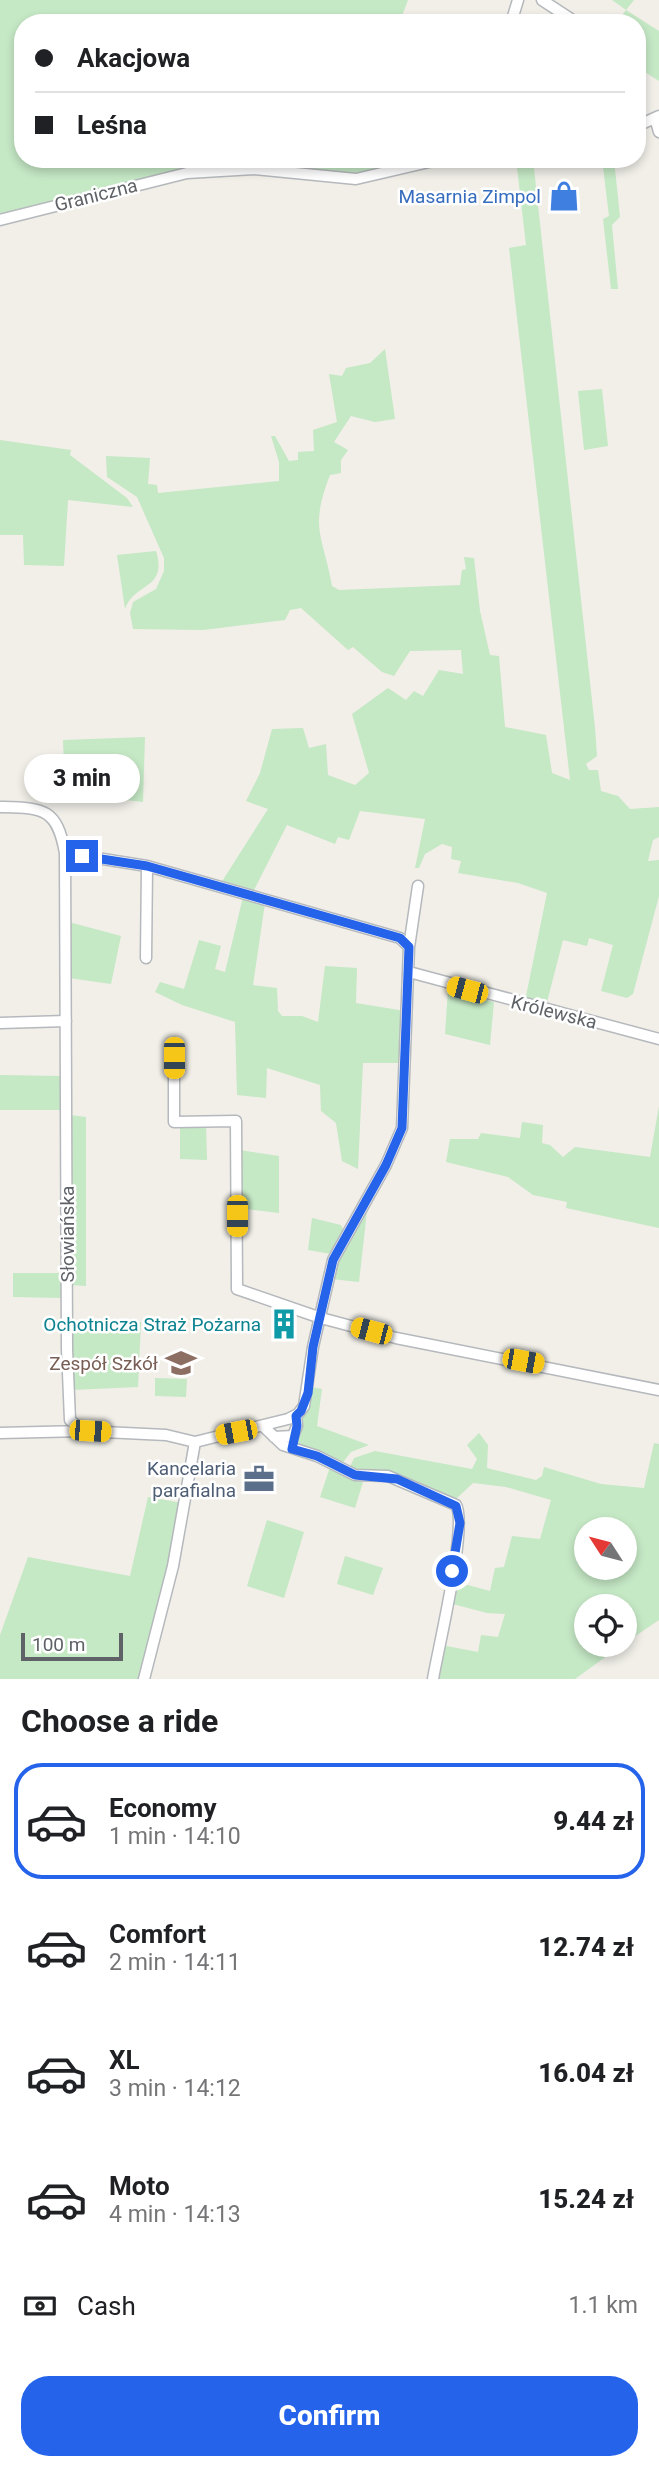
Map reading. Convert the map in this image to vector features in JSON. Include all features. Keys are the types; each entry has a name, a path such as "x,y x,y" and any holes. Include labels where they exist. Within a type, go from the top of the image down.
{"street":[{"path":"542,0 563,14"},
{"path":"657,117 659,132"},
{"name":"Graniczna","path":"0,220 205,170 254,169 356,179 403,168"},
{"name":"Słowiańska","path":"0,807 30,808 48,813 61,832 65,853 67,1349 70,1420 83,1431"},
{"path":"65,853 147,866 400,938 409,947"},
{"path":"146,958 147,866"},
{"path":"0,1433 83,1431 166,1435 195,1442 263,1426 296,1416 301,1411 308,1393 313,1347 333,1260 386,1165 402,1128 409,947 418,886"},
{"name":"Królewska","path":"409,972 659,1039"},
{"path":"0,1023 66,1021"},
{"path":"174,1058 174,1122 236,1121 237,1289 321,1318 396,1338 659,1390"},
{"path":"292,1449 296,1416"},
{"path":"263,1426 292,1449 317,1456 355,1475 397,1479 458,1509 456,1552 433,1679"},
{"path":"274,1437 291,1437 296,1432"},
{"path":"144,1679 175,1556 195,1442"}],"green space":[{"path":"0,0 408,0 403,14 14,14 14,168 181,168 177,172 0,216"},
{"path":"612,0 634,0 626,10"},
{"path":"646,23 659,31 659,81 646,73"},
{"path":"284,168 388,168 348,175"},
{"path":"517,168 534,168 595,728 597,756 586,764 589,770 598,770 601,791 618,796 630,809 659,807 659,837 653,840 648,861 659,860 659,896 633,994 627,998 601,991 613,945 589,938 587,946 563,940 546,1006 525,1001 547,893 518,883 458,873 461,861 451,859 452,847 442,844 425,854 419,868 415,868 425,819 360,811 349,840 338,837 335,844 287,825 253,892 221,883 268,809 246,801 260,773 272,729 303,728 309,748 326,744 328,775 355,785 369,773 352,714 388,688 406,700 414,691 423,696 439,670 463,674 461,650 410,651 394,676 382,672 353,647 348,650 301,608 290,610 285,620 203,630 133,629 130,613 133,602 156,589 164,571 164,558 137,497 107,477 106,456 150,458 148,484 157,485 158,493 279,481 279,462 271,436 275,436 289,461 298,460 298,452 314,451 313,430 337,422 329,374 342,376 346,368 370,363 385,349 395,419 375,422 351,416 334,442 348,450 341,460 341,473 330,475 320,508 320,532 332,586 339,590 460,585 462,570 466,569 464,557 474,558 480,611 490,655 499,656 505,727 546,735 552,773 570,780 509,248 526,245"},
{"path":"603,168 615,168 620,217 612,225 618,289 611,289 603,219 609,216"},
{"path":"602,389 608,446 584,450 578,391"},
{"path":"0,440 71,450 70,455 127,498 133,507 68,500 64,566 24,565 23,535 0,535"},
{"path":"156,551 158,564 154,579 129,600 125,609 117,555"},
{"path":"145,737 143,802 65,793 63,740"},
{"path":"243,897 265,903 253,985 277,988 278,1011 282,1016 302,1016 318,1022 325,966 357,968 356,1003 405,1011 402,1063 363,1063 358,1169 342,1161 336,1123 321,1111 320,1085 267,1068 266,1098 237,1095 235,1022 182,1005 155,992 160,982 184,989 199,940 221,946 215,969 225,972"},
{"path":"69,922 121,936 111,984 69,978"},
{"path":"448,990 494,1002 490,1045 445,1034"},
{"path":"0,1075 60,1076 61,1110 0,1110"},
{"path":"659,1106 659,1228 566,1208 567,1202 533,1195 508,1177 446,1162 450,1139 478,1139 481,1133 520,1138 522,1122 543,1125 542,1143 550,1145 563,1157 575,1147 650,1157"},
{"path":"70,1115 86,1117 86,1286 71,1285"},
{"path":"206,1124 207,1160 180,1159 180,1125"},
{"path":"239,1150 279,1156 279,1213 239,1208"},
{"path":"363,1210 367,1211 359,1282 331,1279 337,1261"},
{"path":"312,1218 341,1225 344,1231 331,1254 308,1250"},
{"path":"13,1273 62,1273 62,1298 13,1297"},
{"path":"71,1322 141,1322 138,1387 72,1390"},
{"path":"155,1378 187,1379 186,1397 155,1396"},
{"path":"311,1387 322,1389 317,1426 369,1445 351,1452 340,1466 296,1446"},
{"path":"479,1433 488,1445 487,1468 536,1480 542,1476 544,1467 601,1484 644,1488 654,1443 659,1444 659,1620 637,1635 637,1594 574,1594 574,1657 605,1657 575,1679 436,1679 441,1645 478,1652 481,1635 498,1637 505,1614 487,1613 449,1603 453,1581 490,1591 495,1568 504,1567 512,1536 540,1539 551,1500 506,1487 473,1483 456,1499 400,1475 349,1469 354,1458 375,1451 472,1469 477,1459 467,1445"},
{"path":"330,1467 363,1482 355,1508 320,1497"},
{"path":"148,1497 182,1503 154,1631 139,1679 0,1679 0,1635 28,1557 130,1576"},
{"path":"267,1520 304,1532 284,1598 247,1586"},
{"path":"345,1556 383,1568 373,1595 337,1584"}],"place":[{"name":"Masarnia Zimpol","path":"564,196"},
{"name":"Ochotnicza Straż Pożarna","path":"284,1324"},
{"name":"Zespół Szkół","path":"181,1363"},
{"name":"Kancelaria parafialna","path":"259,1479"}],"route":[{"path":"82,856 147,866 245,893 400,938 409,947 402,1128 386,1165 333,1260 313,1347 308,1393 304,1406 296,1416 297,1426 292,1449 317,1456 355,1475 382,1475 412,1484 456,1506 460,1513 460,1523 452,1571"}]}
